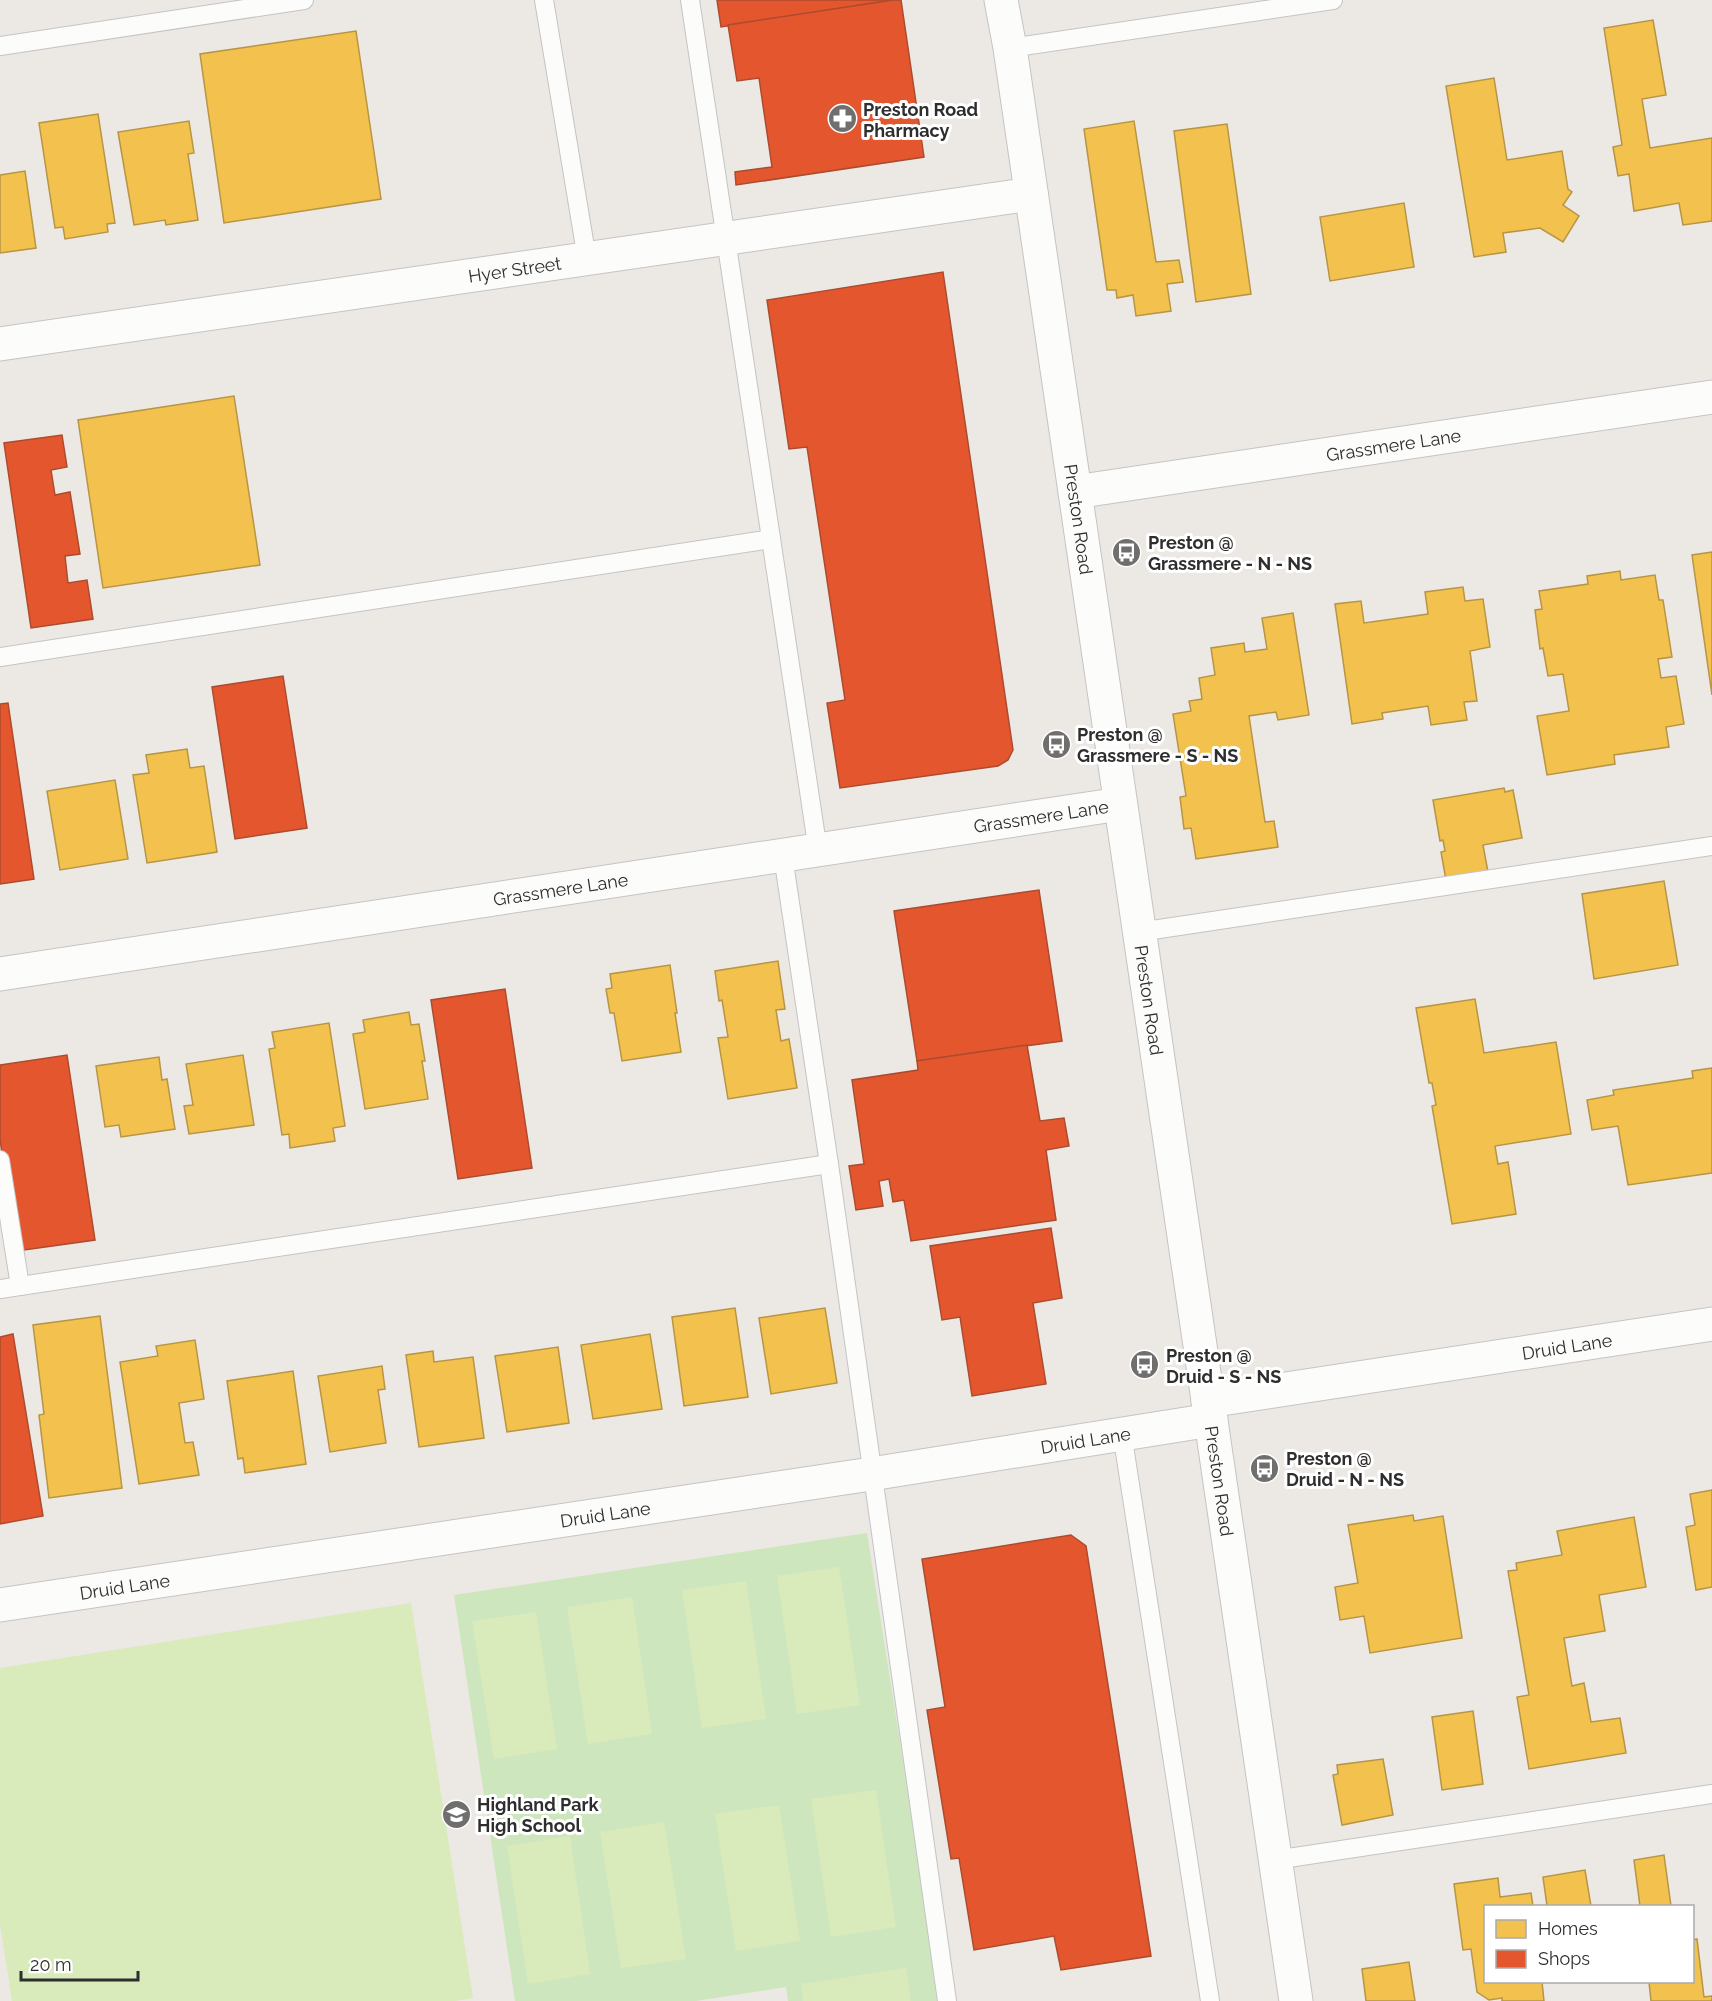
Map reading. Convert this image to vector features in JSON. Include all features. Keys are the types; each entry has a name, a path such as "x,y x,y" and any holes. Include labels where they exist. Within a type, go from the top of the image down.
{"street":[{"name":"Preston Road","path":"1001,0 1010,48 1296,2001"},
{"name":"Hyer Street","path":"0,344 1031,194"},
{"name":"Grassmere Lane","path":"1075,492 1712,397"},
{"name":"Grassmere Lane","path":"0,974 1120,804"},
{"name":"Druid Lane","path":"0,1605 872,1474 1122,1433 1209,1411 1712,1324"}],"lane":[{"path":"0,46 304,0"},
{"path":"544,0 587,259"},
{"path":"690,0 818,851"},
{"path":"1010,48 1333,0"},
{"path":"0,657 771,539"},
{"path":"1139,932 1712,846"},
{"path":"783,856 829,1164 947,2001"},
{"path":"0,1160 20,1286"},
{"path":"0,1289 829,1164"},
{"path":"1122,1433 1210,2001"},
{"path":"1275,1860 1712,1794"}],"green space":[{"path":"867,1533 942,2001 788,2001 786,1987 696,2001 515,2001 454,1595"},
{"path":"839,1567 860,1705 797,1714 777,1576"},
{"path":"746,1581 766,1719 702,1728 682,1590"},
{"path":"632,1597 652,1734 588,1744 567,1607"},
{"path":"411,1603 473,1998 455,2001 12,2001 0,1924 0,1668"},
{"path":"536,1612 557,1749 494,1759 472,1621"},
{"path":"876,1790 896,1927 831,1937 811,1799"},
{"path":"779,1805 800,1941 736,1951 715,1814"},
{"path":"664,1822 686,1959 621,1968 600,1832"},
{"path":"570,1836 590,1974 528,1984 507,1846"},
{"path":"906,1968 911,2001 803,2001 801,1984"}],"building: Homes":[{"path":"1653,20 1666,95 1642,99 1650,148 1712,138 1712,221 1683,225 1679,203 1634,211 1629,174 1618,176 1613,147 1622,145 1604,28"},
{"path":"356,31 381,199 224,223 200,54"},
{"path":"1494,78 1507,160 1562,151 1568,189 1572,192 1563,205 1579,216 1563,242 1540,228 1503,233 1506,252 1474,257 1446,86"},
{"path":"98,114 115,223 107,224 108,232 65,239 63,227 55,228 39,123"},
{"path":"189,121 194,153 188,154 198,220 166,225 165,220 134,225 118,132"},
{"path":"1134,121 1156,262 1179,260 1183,282 1167,284 1171,311 1136,316 1133,295 1117,298 1116,290 1107,290 1084,129"},
{"path":"1227,124 1251,294 1196,302 1174,131"},
{"path":"25,171 36,248 0,253 0,175"},
{"path":"1404,203 1414,267 1330,281 1320,217"},
{"path":"234,396 260,565 103,588 78,420"},
{"path":"1712,552 1712,695 1692,555"},
{"path":"1620,571 1621,580 1655,575 1659,600 1663,600 1672,657 1658,659 1661,678 1676,676 1684,724 1666,727 1669,747 1614,755 1615,764 1547,775 1537,716 1569,711 1563,674 1548,676 1543,648 1540,649 1535,610 1542,609 1539,591 1588,584 1587,576"},
{"path":"1463,587 1465,601 1483,599 1490,647 1470,651 1477,701 1464,702 1467,720 1431,725 1428,706 1382,713 1383,719 1352,724 1335,604 1361,601 1364,623 1428,614 1425,592"},
{"path":"1293,613 1309,715 1278,720 1276,712 1249,716 1265,822 1274,821 1278,847 1196,859 1191,828 1184,829 1180,797 1186,796 1173,714 1191,711 1189,701 1202,699 1199,678 1215,675 1211,648 1244,643 1245,652 1267,649 1262,618"},
{"path":"187,749 190,768 204,766 217,852 147,863 133,775 149,773 146,755"},
{"path":"115,780 128,859 60,870 47,791"},
{"path":"1504,788 1505,792 1513,790 1522,838 1483,845 1488,872 1446,880 1441,852 1445,851 1443,840 1440,841 1433,800"},
{"path":"1664,881 1678,965 1594,979 1582,894"},
{"path":"778,961 785,1009 776,1010 781,1041 789,1039 797,1088 728,1099 718,1038 728,1037 722,1000 719,1001 715,971"},
{"path":"670,965 681,1052 622,1061 614,1013 610,1013 606,989 612,988 610,974"},
{"path":"1475,999 1484,1053 1556,1042 1571,1134 1495,1146 1498,1164 1508,1162 1516,1214 1452,1224 1432,1106 1436,1105 1432,1083 1429,1083 1416,1008"},
{"path":"409,1012 411,1025 419,1024 428,1099 365,1109 353,1034 365,1032 363,1020"},
{"path":"329,1023 345,1126 333,1128 335,1141 290,1148 289,1134 282,1135 269,1049 275,1048 272,1032"},
{"path":"243,1055 254,1125 189,1134 184,1106 193,1105 186,1064"},
{"path":"159,1057 162,1080 167,1079 175,1129 121,1137 119,1125 105,1127 96,1066"},
{"path":"1712,1068 1712,1173 1628,1185 1618,1126 1592,1130 1587,1100 1614,1095 1613,1090 1693,1078 1692,1071"},
{"path":"735,1308 748,1397 684,1406 672,1317"},
{"path":"825,1308 837,1383 771,1394 759,1318"},
{"path":"100,1316 122,1488 49,1498 39,1415 44,1414 33,1325"},
{"path":"650,1334 662,1409 593,1419 581,1345"},
{"path":"195,1340 204,1399 179,1403 185,1443 193,1442 199,1475 139,1484 120,1362 158,1356 156,1346"},
{"path":"558,1347 569,1423 507,1432 495,1356"},
{"path":"433,1351 434,1362 473,1357 484,1438 419,1447 406,1355"},
{"path":"382,1366 385,1389 378,1390 386,1443 330,1452 318,1376"},
{"path":"293,1371 306,1464 245,1473 243,1458 238,1459 227,1381"},
{"path":"1712,1490 1712,1587 1696,1590 1686,1527 1695,1525 1690,1494"},
{"path":"1413,1515 1414,1521 1443,1516 1462,1638 1370,1653 1364,1616 1340,1620 1335,1587 1358,1583 1348,1525"},
{"path":"1634,1517 1646,1587 1599,1595 1605,1631 1564,1638 1572,1686 1584,1683 1591,1722 1620,1718 1626,1753 1529,1769 1517,1697 1529,1695 1508,1571 1517,1570 1516,1563 1562,1555 1557,1531"},
{"path":"1473,1711 1483,1784 1442,1790 1432,1717"},
{"path":"1383,1759 1393,1815 1342,1825 1333,1775 1338,1774 1337,1765"},
{"path":"1664,1855 1671,1905 1640,1905 1634,1860"},
{"path":"1585,1870 1591,1905 1547,1905 1543,1877"},
{"path":"1498,1878 1500,1897 1531,1893 1533,1905 1484,1905 1484,1983 1542,1983 1544,2001 1502,2001 1502,1998 1489,2000 1477,1992 1471,1949 1463,1950 1454,1884"},
{"path":"1697,1939 1704,1997 1712,1996 1712,2001 1651,2001 1649,1983 1694,1983 1694,1940"},
{"path":"1409,1962 1415,2001 1366,2001 1362,1969"}],"building: Shops":[{"path":"717,0 893,0 721,27"},
{"name":"Preston Road Pharmacy","path":"901,0 924,157 736,185 735,172 772,167 759,78 737,81 728,25"},
{"path":"943,272 1013,750 1008,760 998,766 840,788 827,703 845,700 807,447 789,449 767,300"},
{"path":"62,435 67,467 51,470 55,495 70,492 80,554 65,556 68,583 87,580 93,619 31,628 4,443"},
{"path":"283,676 307,828 235,839 212,687"},
{"path":"8,703 34,879 0,884 0,704"},
{"path":"1039,890 1062,1041 917,1061 894,911"},
{"path":"505,989 532,1168 458,1179 431,1000"},
{"path":"1027,1045 1040,1121 1064,1118 1069,1146 1046,1150 1056,1220 911,1241 904,1200 893,1202 889,1179 879,1181 883,1206 856,1210 849,1166 864,1164 852,1080 918,1070 917,1061"},
{"path":"67,1055 95,1240 17,1251 0,1140 0,1065"},
{"path":"1051,1228 1062,1298 1033,1303 1046,1384 972,1396 960,1317 942,1320 930,1246"},
{"path":"13,1334 43,1516 0,1524 0,1337"},
{"path":"1071,1535 1086,1546 1151,1956 1061,1970 1054,1936 974,1950 959,1858 951,1859 927,1710 945,1707 922,1559"}],"place":[{"name":"Preston Road Pharmacy","path":"842,119"},
{"name":"Preston @ Grassmere - N - NS","path":"1127,552"},
{"name":"Preston @ Grassmere - S - NS","path":"1056,744"},
{"name":"Preston @ Druid - S - NS","path":"1145,1365"},
{"name":"Preston @ Druid - N - NS","path":"1265,1468"},
{"name":"Highland Park High School","path":"456,1814"}]}
